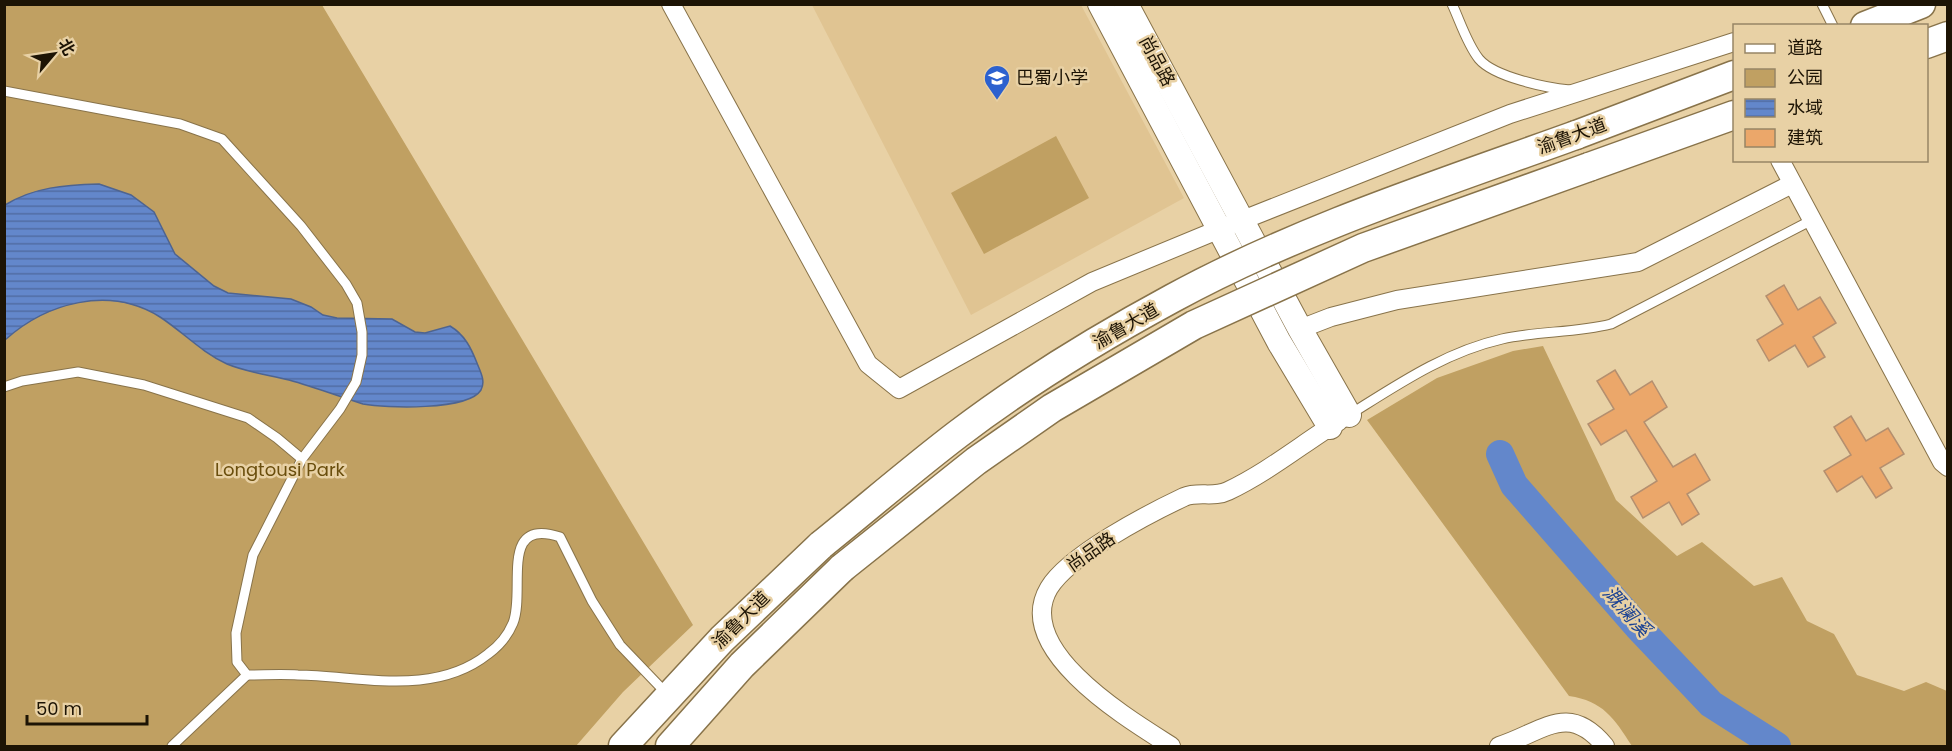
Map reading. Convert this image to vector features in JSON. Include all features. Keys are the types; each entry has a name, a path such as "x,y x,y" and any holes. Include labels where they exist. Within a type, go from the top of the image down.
{"highway":[{"path":"1870,24 1921,4"},
{"path":"1928,43 1947,36"},
{"name":"渝鲁大道","path":"622,747 722,639 821,545 959,433 1021,389 1174,298 1251,259 1351,216 1733,75"},
{"name":"渝鲁大道","path":"669,747 696,715 788,619 842,568 976,461 1042,415 1117,368 1194,325 1363,248 1733,115"}],"main road":[{"name":"尚品路","path":"1100,4 1231,224 1300,329 1339,421"},
{"name":"尚品路","path":"1126,4 1231,224 1279,342 1339,421"}],"street":[{"path":"671,4 868,364 899,389 1092,282 1231,224 1510,114 1733,42"},
{"path":"1781,162 1942,462 1947,467"},
{"path":"1300,329 1331,317 1397,300 1638,262 1792,184"},
{"name":"尚品路","path":"1163,744 1075,676 1055,652 1045,633 1043,611 1048,589 1063,571 1088,552 1152,513 1187,496 1224,493 1251,480 1339,421"},
{"path":"1499,747 1566,722 1580,723 1593,732 1605,747"}],"lane":[{"path":"1452,4 1479,59 1493,70 1552,88 1578,91"},
{"path":"1822,4 1832,24"},
{"path":"4,91 180,124 222,139 301,226 346,284 357,303 362,332 362,355 356,382 340,409 302,459 254,555 236,633 237,662 247,675"},
{"path":"1339,421 1425,368 1457,353 1501,339 1555,331 1581,332 1611,324 1812,220"},
{"path":"4,387 22,381 78,372 144,385 248,418 302,459"},
{"path":"172,747 247,675 299,675 404,682 452,674 472,666 502,641 514,622 518,603 517,556 523,542 533,533 544,531 560,537 573,566 620,645 668,695"},
{"path":"686,747 696,715"}],"shaded area":[{"name":"巴蜀小学","path":"812,5 1081,5 1184,198 971,315"}],"green space":[{"name":"Longtousi Park","path":"4,5 322,5 693,625 623,692 576,746 5,746"},
{"path":"1056,136 1089,198 984,254 951,193"},
{"path":"1543,346 1616,500 1677,556 1702,542 1754,586 1782,577 1807,621 1834,634 1857,675 1904,691 1926,682 1947,691 1947,746 1632,746 1606,712 1591,702 1569,696 1367,420 1437,378 1513,351"}],"water":[{"path":"99,184 131,195 154,212 175,254 214,286 228,293 291,299 323,315 337,318 392,319 415,332 425,333 450,326 464,338 472,352 482,376 481,390 473,397 444,405 407,407 363,404 289,380 227,364 209,354 160,317 140,307 120,302 99,300 59,308 39,316 5,340 5,205 39,191 62,186"}],"building":[{"path":"1784,285 1798,310 1820,297 1836,323 1813,337 1825,357 1808,367 1795,345 1769,361 1757,340 1783,324 1766,296"},
{"path":"1615,370 1630,395 1652,381 1667,407 1644,422 1673,467 1695,454 1710,480 1687,494 1699,514 1682,525 1669,502 1643,518 1631,497 1657,481 1626,430 1601,445 1588,424 1614,409 1597,381"},
{"path":"1851,416 1866,441 1888,428 1904,454 1880,468 1892,488 1876,498 1862,476 1837,492 1824,471 1851,455 1834,427"}],"waterway":[{"name":"溉澜溪","path":"1500,454 1514,485 1638,627 1711,704 1777,746"}],"place":[{"name":"巴蜀小学","path":"997,101"}]}
